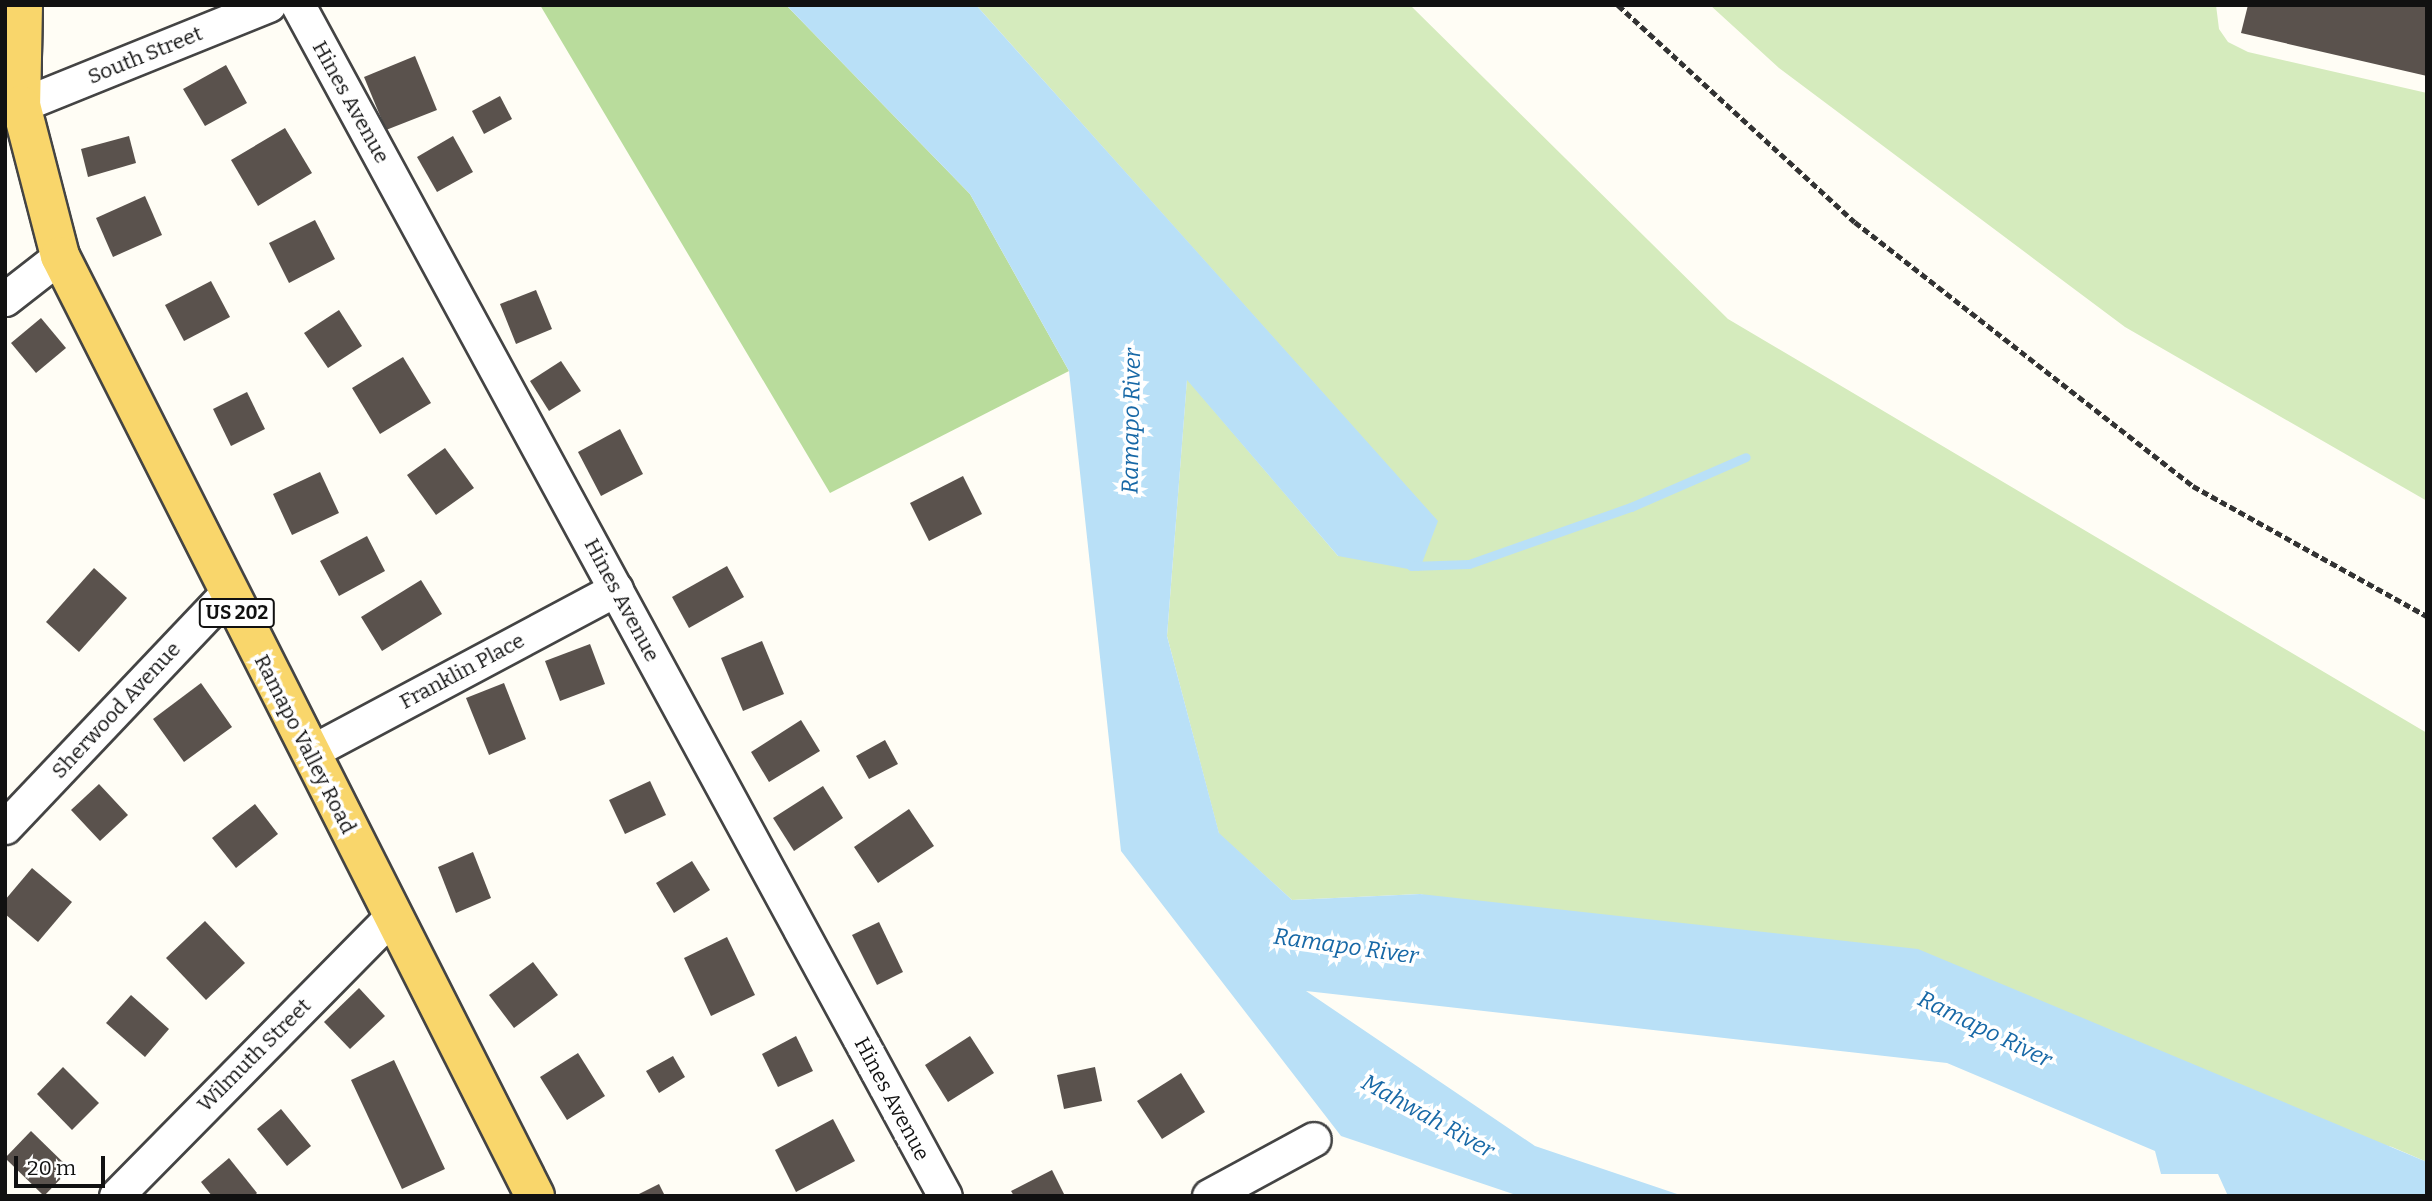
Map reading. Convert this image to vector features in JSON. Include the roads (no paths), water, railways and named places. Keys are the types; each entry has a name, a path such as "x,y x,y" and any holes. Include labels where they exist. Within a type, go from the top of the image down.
{"main road":[{"name":"Ramapo Valley Road","path":"23,5 21,105 60,256 227,593 535,1196"}],"street":[{"name":"South Street","path":"21,105 270,5"},
{"name":"Hines Avenue","path":"299,5 945,1196"},
{"path":"5,299 60,256"},
{"name":"Franklin Place","path":"309,753 615,589"},
{"name":"Sherwood Avenue","path":"5,827 227,593"},
{"name":"Wilmuth Street","path":"116,1196 393,915"},
{"path":"1209,1196 1314,1139"}],"water":[{"path":"786,5 976,5 1438,521 1419,571 1338,556 1187,380 1167,636 1219,833 1292,900 1420,894 1918,949 2427,1162 2427,1196 2228,1196 2218,1174 2161,1174 2155,1151 1947,1063 1306,991 1535,1146 1683,1196 1519,1196 1341,1136 1121,851 1069,371 970,194"}],"waterway":[{"path":"1411,566 1469,564 1631,507 1746,457"}],"water label":[{"name":"Ramapo River","path":"1131,421"},
{"name":"Ramapo River","path":"1346,946"},
{"name":"Ramapo River","path":"1985,1029"},
{"name":"Mahwah River","path":"1428,1116"}]}
